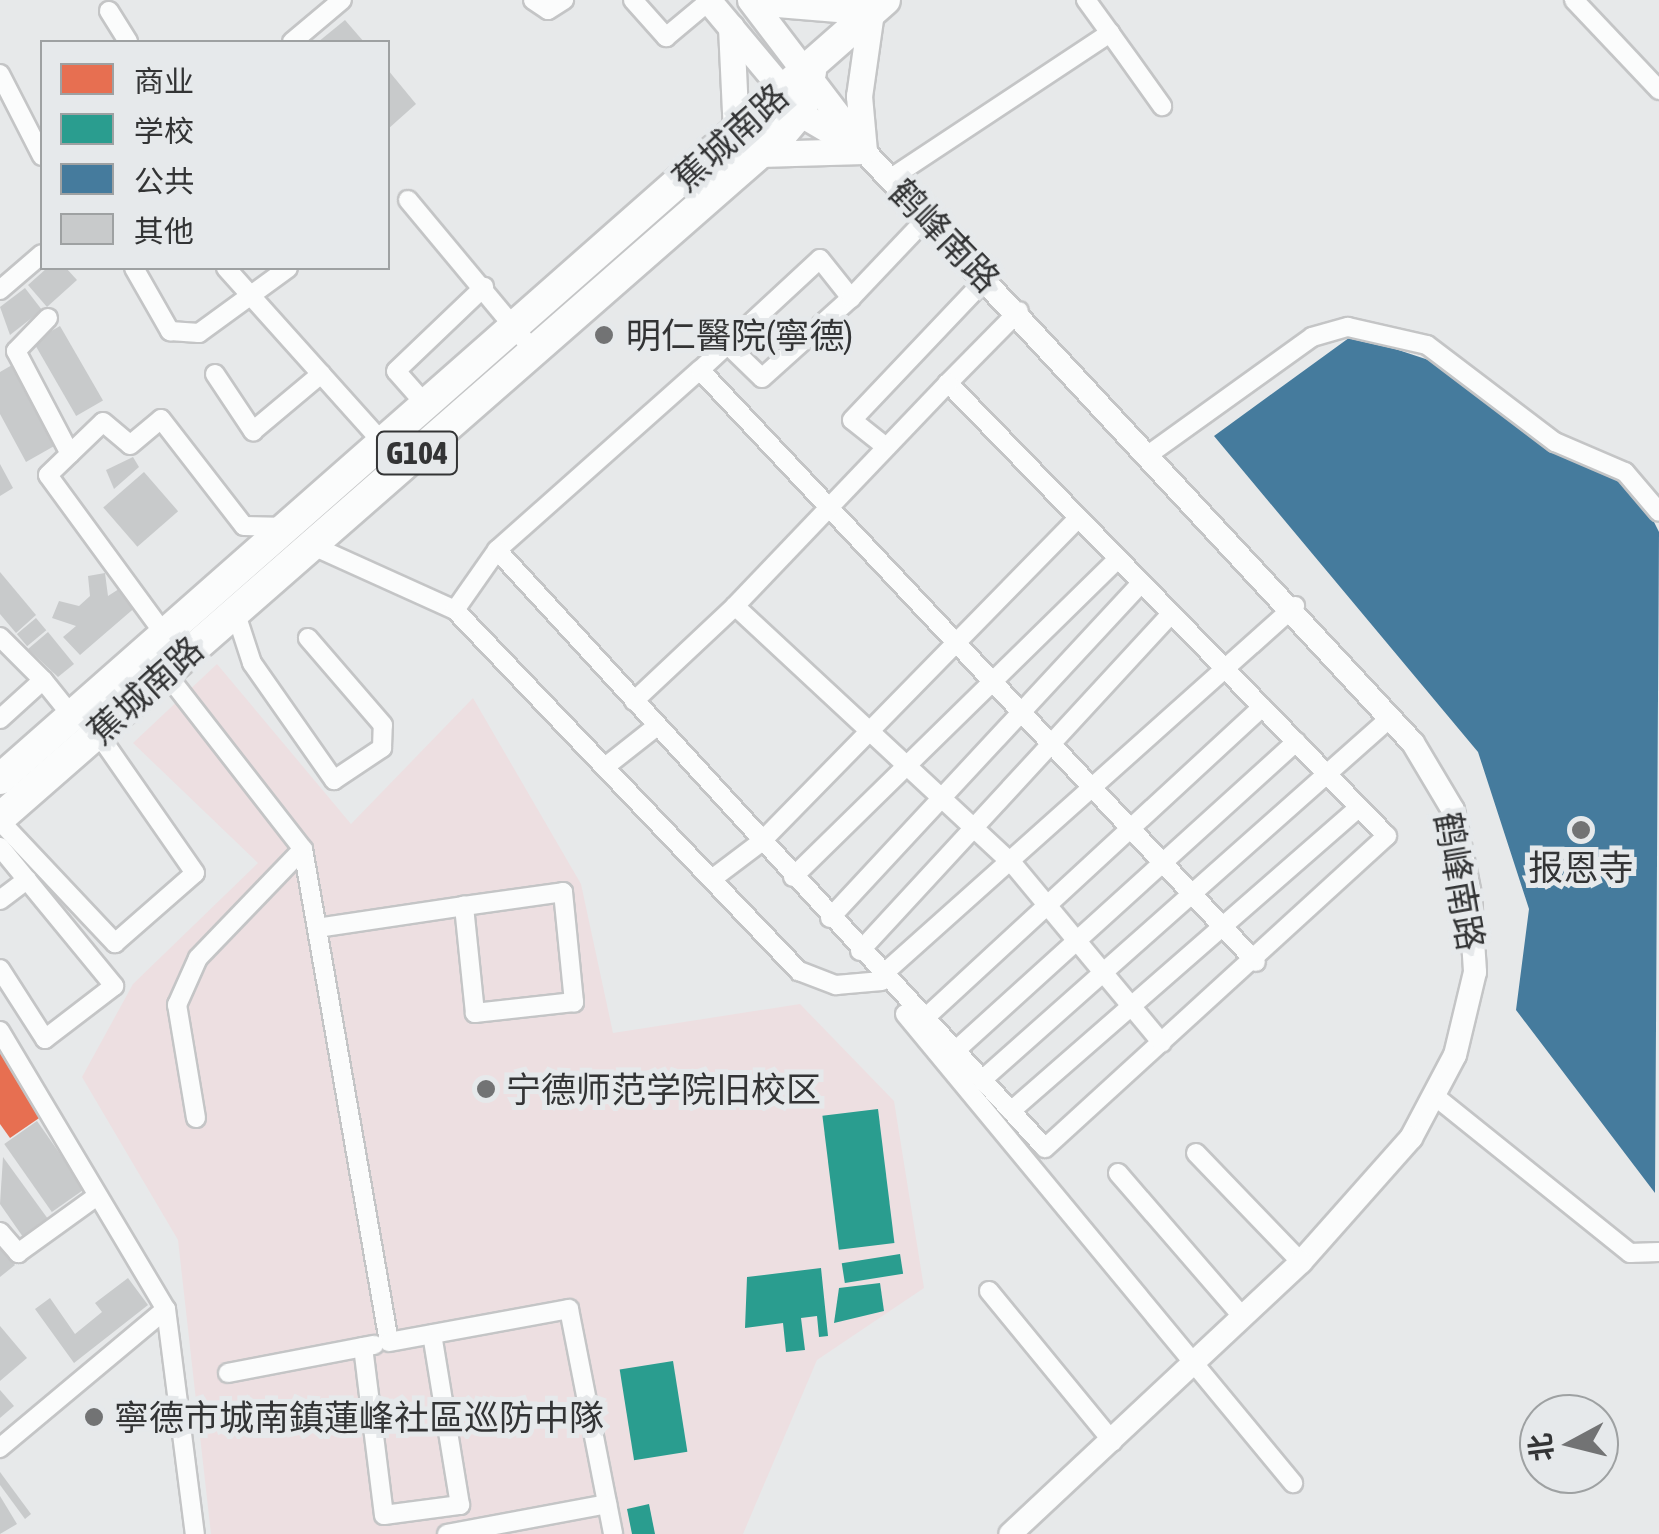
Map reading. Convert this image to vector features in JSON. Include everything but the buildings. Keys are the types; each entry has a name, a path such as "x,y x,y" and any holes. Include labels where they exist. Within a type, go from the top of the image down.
{"highway":[{"name":"G104","path":"811,72 878,6"},
{"name":"蕉城南路","path":"3,771 165,672 234,611 383,443 426,405 525,338 780,86 811,72"},
{"name":"蕉城南路","path":"0,819 165,634 299,536 525,338 759,154 802,111 811,72"}],"main road":[{"path":"708,0 802,111 864,151"},
{"path":"752,1 878,6 859,96 864,151"},
{"path":"752,1 811,72 864,151"},
{"path":"731,26 736,132"},
{"path":"759,154 864,151"}],"street":[{"path":"294,40 342,0"},
{"path":"532,0 548,10 564,0"},
{"path":"633,0 666,36 708,0"},
{"path":"1086,0 1162,106"},
{"path":"1574,0 1659,90"},
{"path":"108,11 127,40"},
{"path":"891,178 1110,33"},
{"path":"0,74 40,152"},
{"name":"鹤峰南路","path":"864,151 1295,606 1390,717 1453,810 1470,894 1476,972 1436,1097 1364,1199 1194,1365 1010,1534"},
{"path":"408,200 525,338"},
{"path":"728,344 762,378 851,298 926,219"},
{"path":"0,290 40,256"},
{"path":"455,610 497,550 820,260 851,298"},
{"path":"135,270 170,331 199,333 254,299 286,270"},
{"path":"228,270 383,443"},
{"path":"886,447 852,420 986,279"},
{"path":"426,405 396,371 484,287"},
{"path":"634,701 734,606 1019,311"},
{"path":"48,318 16,351 70,454"},
{"path":"1148,455 1312,337 1348,328 1427,345 1555,442 1625,472 1659,512"},
{"path":"700,370 1256,962"},
{"path":"216,374 253,431 321,374"},
{"path":"497,550 860,951 1045,1148 1256,962 1387,836 948,383"},
{"path":"165,634 48,475 103,422 130,446 160,419 244,526 299,536 455,610 799,970 836,985 882,975 1295,606"},
{"path":"712,880 762,842 1078,518"},
{"path":"793,877 1118,558"},
{"path":"830,918 946,800 1141,582"},
{"path":"734,606 1012,862 1162,1043"},
{"path":"234,611 252,663 334,780 382,748 383,725 308,638"},
{"path":"860,951 972,825 1054,746 1171,614"},
{"path":"0,637 85,724 195,873 115,943 0,819"},
{"path":"165,672 303,849 389,1342"},
{"path":"0,719 42,680"},
{"path":"924,1019 1051,910 1130,828 1262,707"},
{"path":"982,1080 1192,893 1322,770 1390,717"},
{"path":"605,767 657,726"},
{"path":"954,1052 1167,867 1296,742"},
{"path":"1011,1112 1359,807"},
{"path":"0,848 114,986 46,1040 0,969"},
{"path":"196,1118 178,1005 198,958 303,849"},
{"path":"0,900 27,880"},
{"path":"316,928 464,906 564,892 574,1002 475,1013 464,906"},
{"path":"882,975 882,988 1292,1482"},
{"path":"0,1031 166,1309 194,1534"},
{"path":"1436,1097 1630,1253 1659,1252"},
{"path":"1196,1152 1300,1262"},
{"path":"1118,1173 1242,1316"},
{"path":"0,1232 18,1253 97,1196"},
{"path":"989,1291 1112,1442"},
{"path":"0,1448 166,1309"},
{"path":"228,1373 569,1309 612,1534"},
{"path":"363,1348 384,1516 460,1505 432,1334"},
{"path":"447,1534 607,1504"}],"shaded area":[{"name":"宁德师范学院旧校区","path":"217,664 351,824 473,698 581,884 613,1033 800,1004 894,1101 924,1288 817,1360 743,1534 211,1534 178,1240 82,1077 133,984 258,863 133,743"}],"place":[{"name":"明仁醫院(寧德)","path":"604,335"},
{"name":"报恩寺","path":"1581,830"},
{"name":"宁德师范学院旧校区","path":"486,1089"},
{"name":"寧德市城南鎮蓮峰社區巡防中隊","path":"94,1417"}]}
